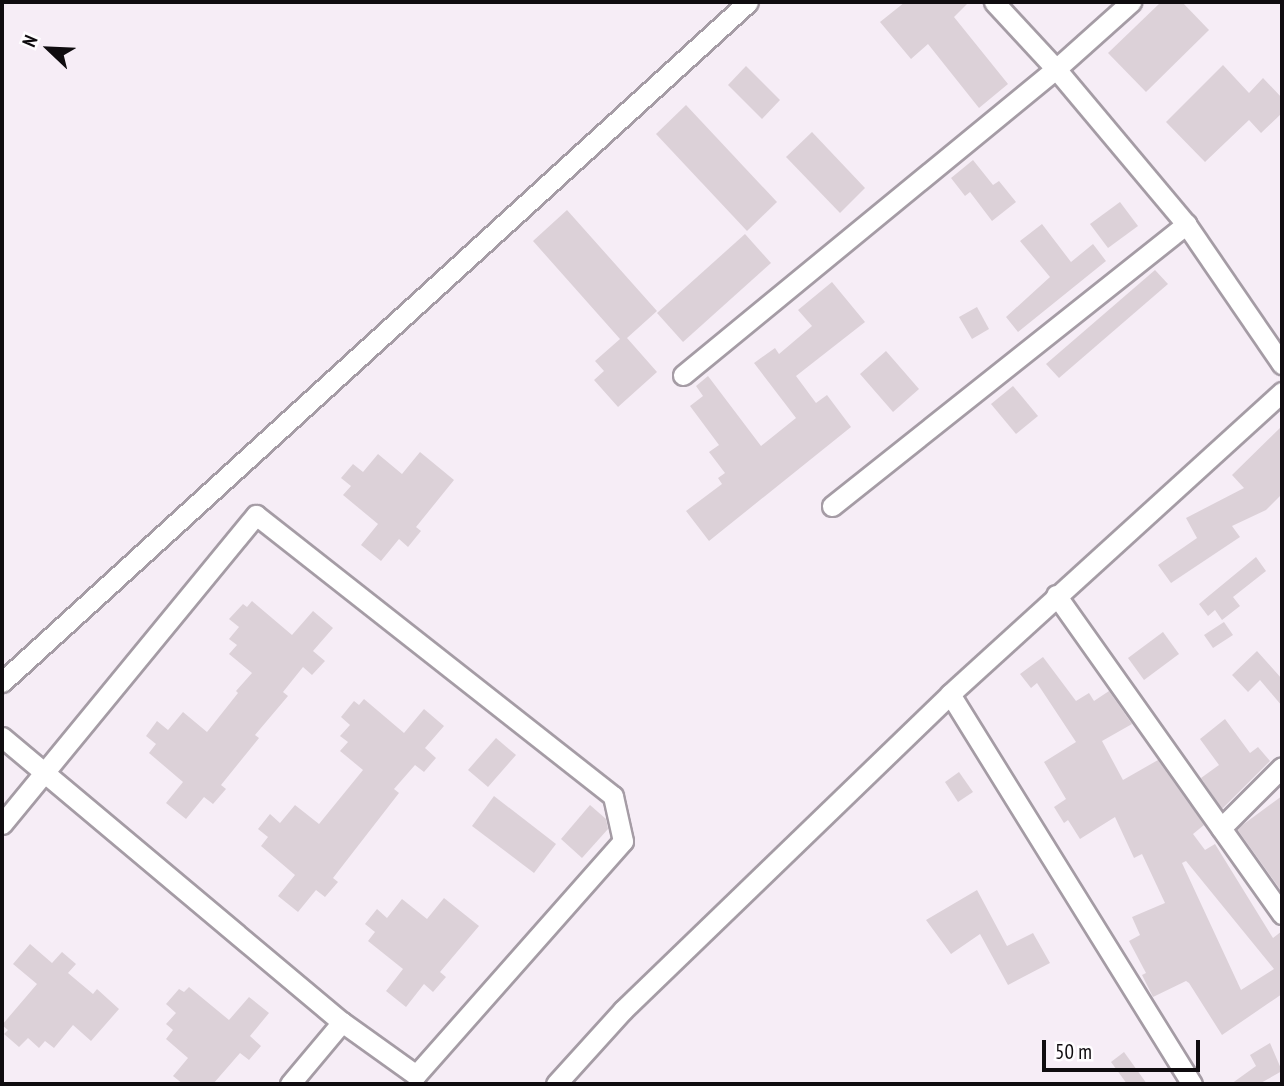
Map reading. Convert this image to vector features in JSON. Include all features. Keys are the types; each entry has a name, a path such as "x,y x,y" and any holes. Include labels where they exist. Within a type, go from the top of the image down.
{"street":[{"path":"2,682 748,2"},
{"path":"994,2 1056,69 1186,224 1282,364"},
{"path":"683,375 1056,69 1131,2"},
{"path":"832,506 1186,224"},
{"path":"556,1084 624,1010 950,694 1282,392"},
{"path":"2,737 44,773 342,1022 416,1075 623,841 613,796 256,515 44,773 2,824"},
{"path":"1056,595 1282,914"},
{"path":"950,694 1192,1084"},
{"path":"1221,828 1282,767"},
{"path":"290,1084 342,1022"}],"building":[{"path":"905,2 969,2 954,17 1008,84 979,108 928,44 911,59 880,22"},
{"path":"1161,2 1182,2 1209,30 1146,92 1108,53"},
{"path":"1223,65 1249,93 1263,78 1282,98 1282,113 1261,133 1249,120 1205,162 1166,122"},
{"path":"746,66 780,100 762,119 728,85"},
{"path":"686,105 777,202 747,231 656,134"},
{"path":"812,132 865,188 840,213 786,157"},
{"path":"973,160 993,185 999,181 1016,202 992,221 970,192 965,196 951,178"},
{"path":"1120,202 1138,226 1108,248 1090,224"},
{"path":"567,210 657,311 627,338 657,372 618,407 594,380 604,371 595,361 620,339 533,241"},
{"path":"1042,224 1071,262 1093,244 1106,261 1018,332 1006,317 1050,277 1020,241"},
{"path":"745,234 771,263 683,342 657,313"},
{"path":"1155,270 1168,284 1059,378 1046,364"},
{"path":"832,282 865,322 796,376 816,403 827,395 851,427 709,541 686,511 722,484 718,478 725,473 709,452 719,445 690,406 703,396 696,386 708,376 761,446 796,418 754,363 775,348 779,354 812,326 798,310"},
{"path":"977,307 989,329 972,339 959,317"},
{"path":"886,351 919,389 893,412 860,374"},
{"path":"1013,386 1038,416 1016,434 991,404"},
{"path":"1282,426 1282,494 1266,510 1232,526 1240,537 1171,583 1158,565 1197,538 1186,518 1244,488 1232,475"},
{"path":"420,452 454,480 416,527 421,531 408,547 399,539 381,561 361,545 378,524 343,495 351,486 341,478 353,464 363,472 378,454 402,474"},
{"path":"1256,557 1266,571 1233,597 1240,606 1222,620 1215,610 1208,616 1199,604"},
{"path":"252,601 292,635 313,611 333,628 313,651 325,661 312,675 303,667 283,692 288,696 255,735 259,738 221,785 226,789 213,804 204,797 186,819 166,803 183,782 149,753 156,744 146,736 157,721 168,730 183,712 207,732 238,693 236,691 252,673 229,654 237,645 229,639 239,627 229,619 243,604 247,607"},
{"path":"1224,622 1233,635 1213,648 1204,635"},
{"path":"1163,632 1179,654 1144,680 1128,658"},
{"path":"1257,651 1282,679 1282,706 1260,680 1248,692 1232,675"},
{"path":"1043,657 1076,701 1089,693 1094,701 1109,691 1132,724 1102,741 1123,780 1158,760 1204,825 1193,834 1205,850 1215,844 1273,938 1282,931 1282,994 1222,1035 1186,981 1153,997 1142,975 1146,973 1129,941 1140,935 1132,917 1165,903 1142,854 1134,858 1115,817 1080,839 1068,820 1064,823 1054,807 1066,799 1044,762 1076,742 1037,683 1031,688 1020,674","holes":["1186,861 1274,969 1241,990 1182,863"]},
{"path":"364,699 404,733 424,709 444,726 425,748 436,758 424,772 415,765 394,789 399,793 333,878 338,882 325,897 316,890 298,912 278,896 295,875 261,846 268,837 258,829 270,814 280,823 295,805 319,824 363,770 340,751 348,742 340,736 350,725 341,717 354,701 359,705"},
{"path":"1225,719 1250,753 1258,747 1270,761 1222,809 1201,778 1219,765 1200,739"},
{"path":"496,738 516,755 488,787 468,770"},
{"path":"959,772 973,792 958,802 945,782"},
{"path":"494,796 556,844 534,873 472,826"},
{"path":"1282,796 1282,892 1237,829"},
{"path":"590,805 606,819 608,829 582,858 561,839"},
{"path":"977,890 1007,946 1033,933 1050,963 1008,985 980,934 951,954 926,920"},
{"path":"444,898 479,926 440,972 446,977 433,992 424,984 406,1007 386,991 403,969 368,941 375,932 365,924 377,909 387,918 402,899 427,919"},
{"path":"30,944 52,963 62,952 76,964 68,973 93,994 97,989 119,1009 91,1041 73,1025 54,1048 45,1041 39,1048 28,1038 19,1047 4,1034 8,1030 2,1025 37,984 13,964"},
{"path":"189,987 229,1020 249,997 269,1013 250,1036 261,1046 249,1060 240,1053 213,1084 183,1084 173,1076 188,1058 166,1039 173,1030 166,1024 176,1013 166,1004 179,989 184,992"},
{"path":"1270,1043 1282,1071 1259,1084 1231,1084 1256,1066 1250,1055"},
{"path":"1124,1052 1147,1084 1127,1084 1111,1062"}]}
